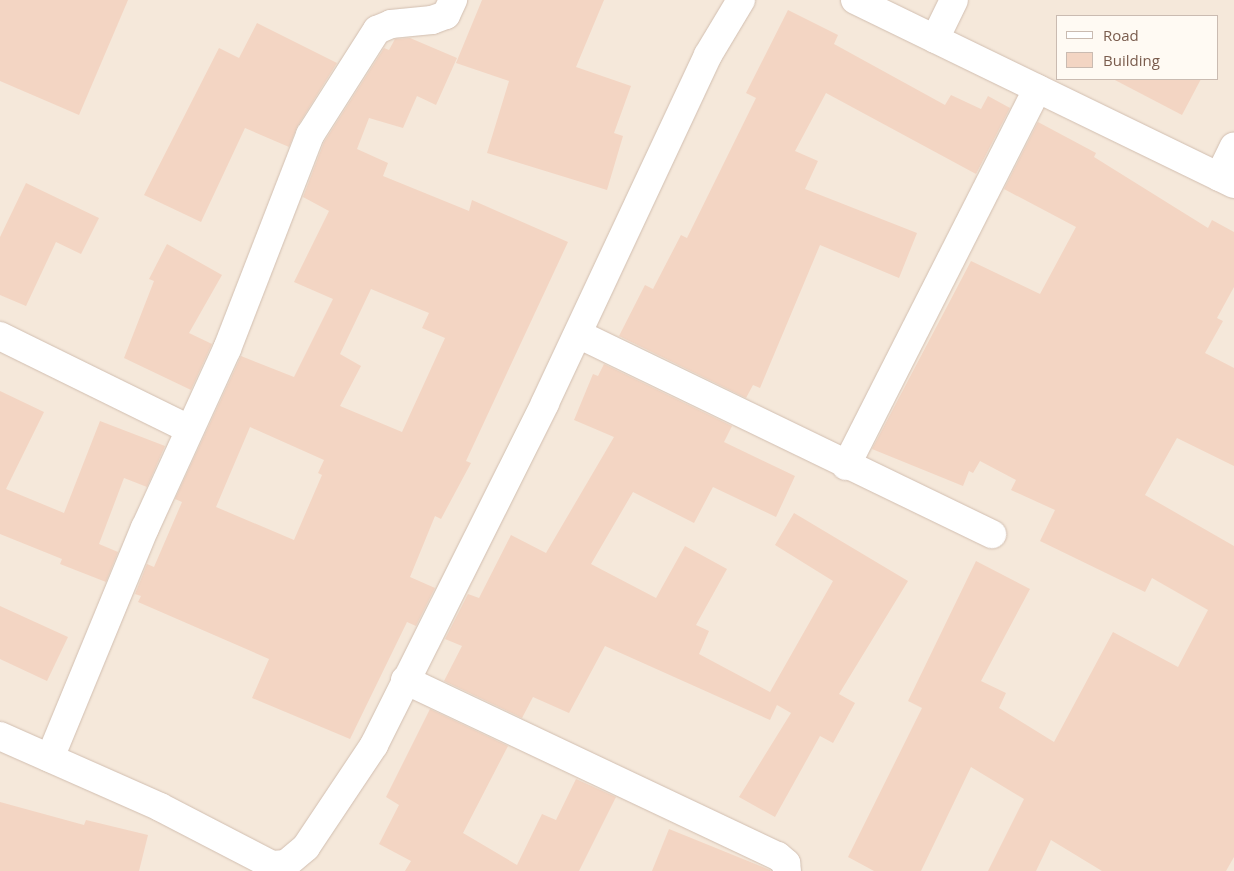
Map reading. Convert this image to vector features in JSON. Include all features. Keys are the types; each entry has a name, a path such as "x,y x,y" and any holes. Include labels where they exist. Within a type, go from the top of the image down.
{"street":[{"path":"50,758 189,429 228,349 310,135 377,30 391,24 432,20 446,15 453,0"},
{"path":"0,736 160,807 265,862 286,864 306,847 374,745 578,334 708,55 741,0"},
{"path":"855,0 1227,180 1234,146"},
{"path":"935,38 954,0"},
{"path":"846,466 1037,89"},
{"path":"578,334 846,466 992,534"},
{"path":"0,336 189,429"},
{"path":"405,680 778,856 786,863 787,871"}],"shaded area":[{"path":"0,0 1234,0 1234,871 0,871"}],"building":[{"path":"0,0 128,0 79,115 0,81"},
{"path":"482,0 604,0 576,67 631,86 614,133 623,136 607,190 487,153 509,81 456,63"},
{"path":"788,10 838,35 834,44 945,105 951,95 981,109 988,96 1010,108 976,174 826,93 795,151 818,161 805,189 917,233 899,278 820,245 760,388 753,385 746,398 619,336 645,285 653,289 681,235 687,238 756,98 746,93"},
{"path":"257,23 337,63 297,127 289,147 245,128 201,222 144,195 219,48 239,58"},
{"path":"410,38 457,58 436,105 417,96 403,128 369,118 357,149 388,163 383,176 469,211 472,200 568,242 466,461 471,463 441,519 435,516 410,577 435,588 416,626 407,622 350,739 252,698 269,659 138,602 141,596 135,594 147,564 154,567 182,502 175,499 241,356 294,377 333,299 294,282 329,211 303,197 324,142 384,48 389,50 395,39","holes":["371,289 429,313 422,328 445,338 402,432 340,406 361,366 340,354","250,427 324,460 318,473 322,475 294,540 216,507"]},
{"path":"1115,80 1200,80 1182,115"},
{"path":"1038,122 1096,153 1094,157 1208,228 1212,220 1234,232 1234,287 1217,318 1223,321 1205,353 1234,368 1234,466 1177,438 1145,495 1234,546 1234,857 1226,871 1102,871 1051,840 1036,871 988,871 1024,799 971,767 921,871 874,871 848,857 922,708 908,701 976,561 1030,589 981,681 1006,693 999,708 1054,742 1113,632 1178,667 1208,610 1152,578 1145,592 1040,541 1055,510 1011,490 1016,480 980,461 973,473 969,471 963,486 872,449 971,261 1040,294 1076,227 1004,189"},
{"path":"26,183 99,218 81,254 56,242 26,306 0,295 0,237"},
{"path":"167,244 222,275 189,333 212,344 191,390 124,358 154,281 149,279"},
{"path":"604,364 732,426 724,442 795,476 776,517 713,487 694,523 633,492 591,564 656,598 685,546 727,569 696,625 709,631 699,654 770,692 833,581 775,545 794,513 908,581 839,694 855,703 833,743 820,736 775,817 739,797 791,713 777,705 770,720 605,646 569,713 533,697 522,718 444,681 462,646 445,639 468,594 479,598 511,535 546,553 614,437 574,420 593,374 598,376"},
{"path":"0,391 44,412 6,489 64,513 100,421 165,446 147,487 124,478 99,544 118,552 106,582 60,564 62,559 0,534"},
{"path":"0,606 68,637 47,681 0,659"},
{"path":"430,709 508,746 463,833 517,865 542,814 556,820 576,779 616,797 579,871 405,871 411,861 379,844 399,805 386,797"},
{"path":"0,802 84,825 86,820 148,835 139,871 0,871"},
{"path":"669,829 770,870 770,871 652,871"}]}
